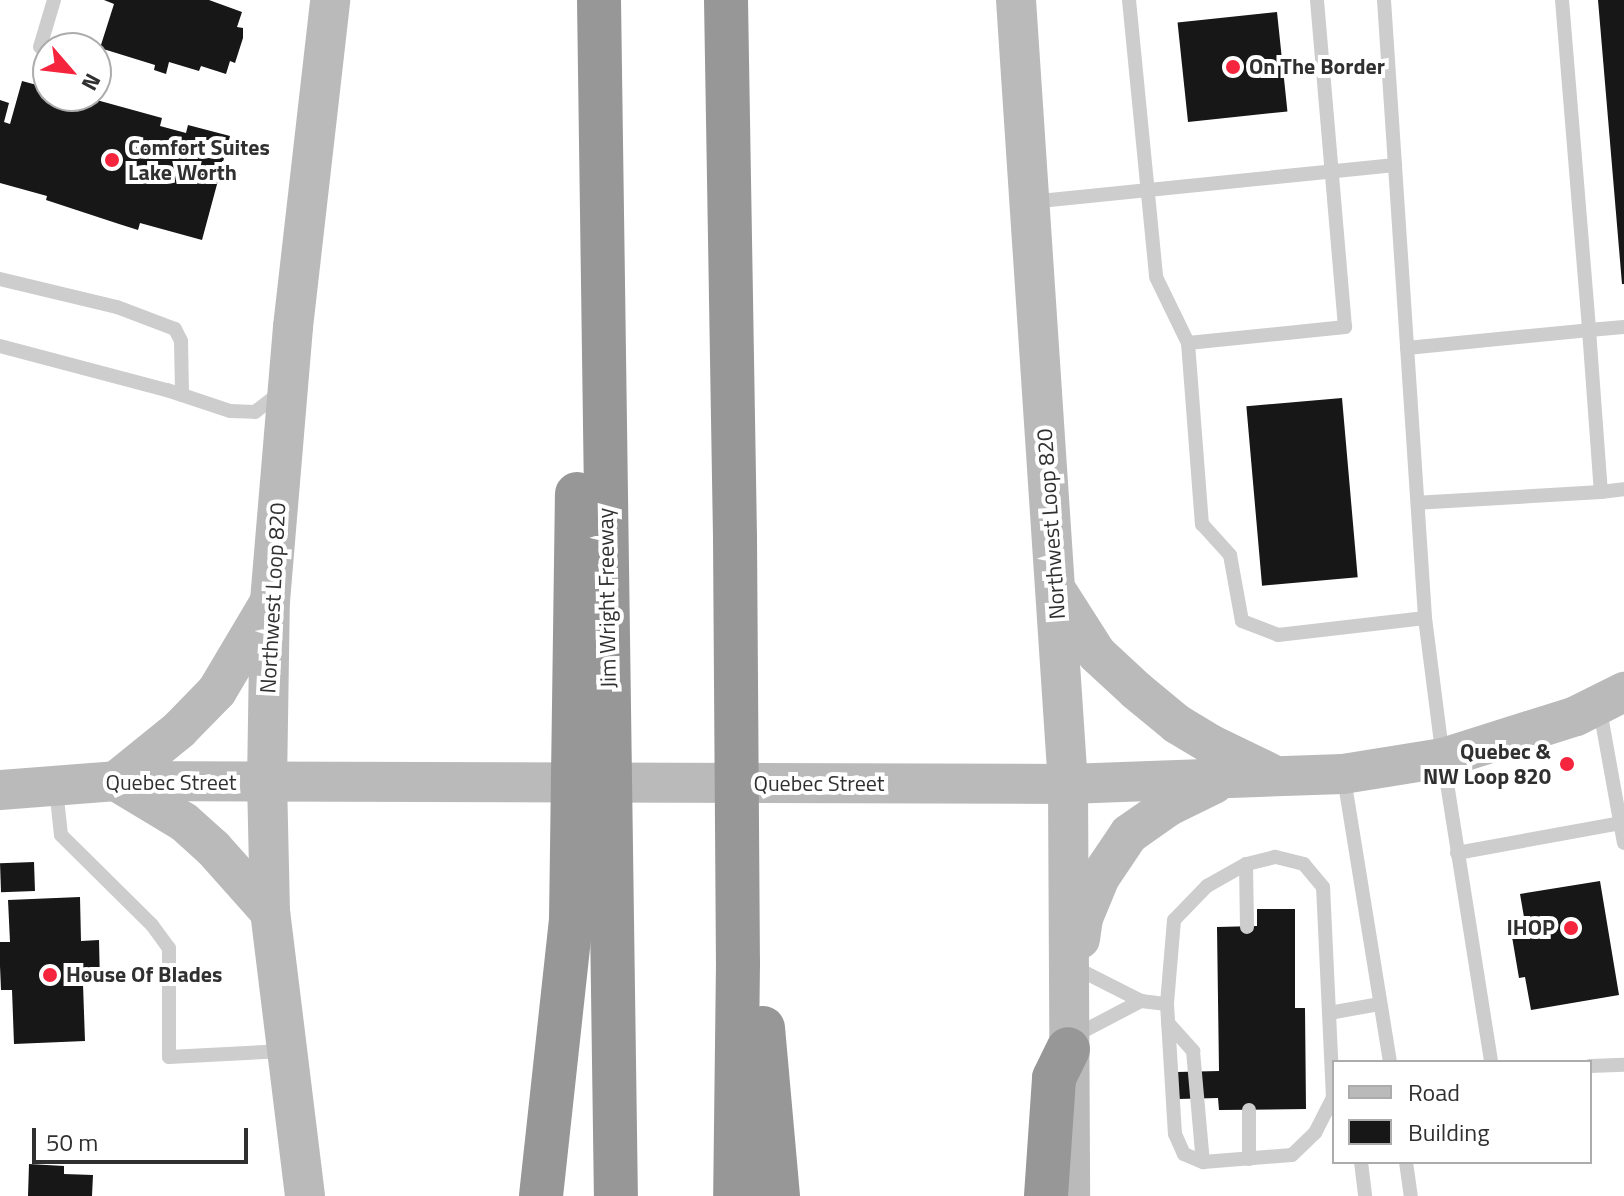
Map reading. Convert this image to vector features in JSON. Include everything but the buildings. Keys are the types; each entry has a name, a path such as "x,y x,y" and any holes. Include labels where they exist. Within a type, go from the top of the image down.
{"highway":[{"name":"Jim Wright Freeway","path":"599,0 616,1196"},
{"path":"726,0 738,963 735,1196"},
{"path":"541,1196 571,920 580,287 602,241"},
{"path":"738,963 761,1010 778,1196"},
{"path":"1046,1196 1054,1078 1067,1039"}],"main road":[{"name":"Northwest Loop 820","path":"305,1196 284,1051 270,912 267,784 270,601 287,387 330,0"},
{"name":"Northwest Loop 820","path":"1016,0 1068,784 1067,1039"},
{"path":"1055,588 1097,654 1137,691 1177,724 1210,744 1277,776"},
{"path":"270,601 217,691 179,730 116,781 184,822 213,848 270,912"},
{"name":"Quebec Street","path":"0,790 116,781 488,785 1068,784 1343,774 1443,758 1576,716 1611,698"},
{"path":"1070,1196 1067,1039 1083,918 1100,877 1129,834 1169,806 1226,778"}],"lane":[{"path":"44,32 54,0"},
{"path":"1129,0 1156,277 1188,343 1202,524 1230,555 1242,621 1278,635 1425,618"},
{"path":"1188,343 1345,327 1317,0"},
{"path":"1384,0 1425,618 1457,853 1491,1060"},
{"path":"1562,0 1601,492"},
{"path":"1030,202 1395,165"},
{"path":"0,279 117,307 175,329 181,341 182,395"},
{"path":"1407,348 1624,327"},
{"path":"0,346 230,411 255,412 287,387"},
{"path":"1418,503 1624,489"},
{"path":"1611,698 1624,843"},
{"path":"1343,774 1390,1060"},
{"path":"56,786 61,835 152,925 169,948 169,1057 284,1051"},
{"path":"1457,853 1620,823"},
{"path":"1332,1077 1323,887 1304,864 1275,857 1246,864 1207,886 1174,920 1167,1004 1175,1134 1184,1154 1203,1162 1292,1155 1315,1133 1332,1100"},
{"path":"1246,864 1247,927"},
{"path":"1076,968 1141,1001 1167,1004"},
{"path":"1067,1039 1141,1001"},
{"path":"1329,1013 1380,1004"},
{"path":"1168,1023 1193,1051 1203,1162"},
{"path":"1592,1066 1624,1065"},
{"path":"1249,1110 1249,1159"},
{"path":"1361,1164 1365,1196"},
{"path":"1406,1164 1411,1196"}],"place":[{"name":"On The Border","path":"1233,67"},
{"name":"Comfort Suites Lake Worth","path":"112,160"},
{"name":"Quebec & NW Loop 820","path":"1567,764"},
{"name":"IHOP","path":"1571,928"},
{"name":"House Of Blades","path":"50,975"}]}
